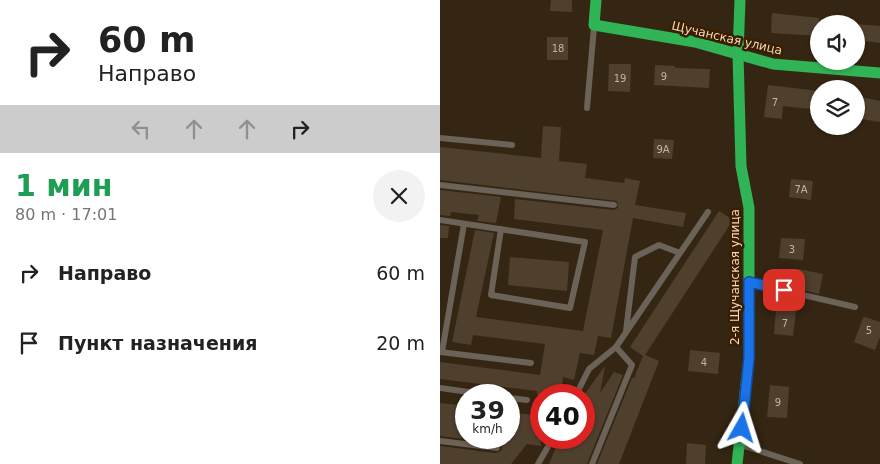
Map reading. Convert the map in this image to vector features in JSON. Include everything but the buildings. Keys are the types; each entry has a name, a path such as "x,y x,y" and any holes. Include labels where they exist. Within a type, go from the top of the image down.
{"street":[{"path":"594,25 596,0"},
{"name":"2-я Щучанская улица","path":"737,464 749,358 748,208 741,166 738,54 740,0"},
{"name":"Щучанская улица","path":"594,25 695,42 773,64 880,74"}],"lane":[{"path":"587,108 594,25"},
{"path":"440,138 512,145"},
{"path":"440,185 614,205"},
{"path":"582,384 590,370 616,347 708,212"},
{"path":"440,220 464,224 501,229 585,242 570,308 491,295 501,229"},
{"path":"464,224 441,352 530,363"},
{"path":"626,333 635,257 658,245 680,253"},
{"path":"749,282 855,307"},
{"path":"592,464 632,365 616,347"},
{"path":"440,388 455,390"},
{"path":"520,399 527,400"},
{"path":"440,440 455,442"},
{"path":"740,445 800,464"},
{"path":"538,464 547,449"}],"traffic: fast":[{"path":"596,0 594,25 695,42 773,64 880,73"},
{"path":"737,464 749,358 749,208 741,166 738,54 740,0"}],"route":[{"path":"742,428 749,358 749,282 784,290"}]}
